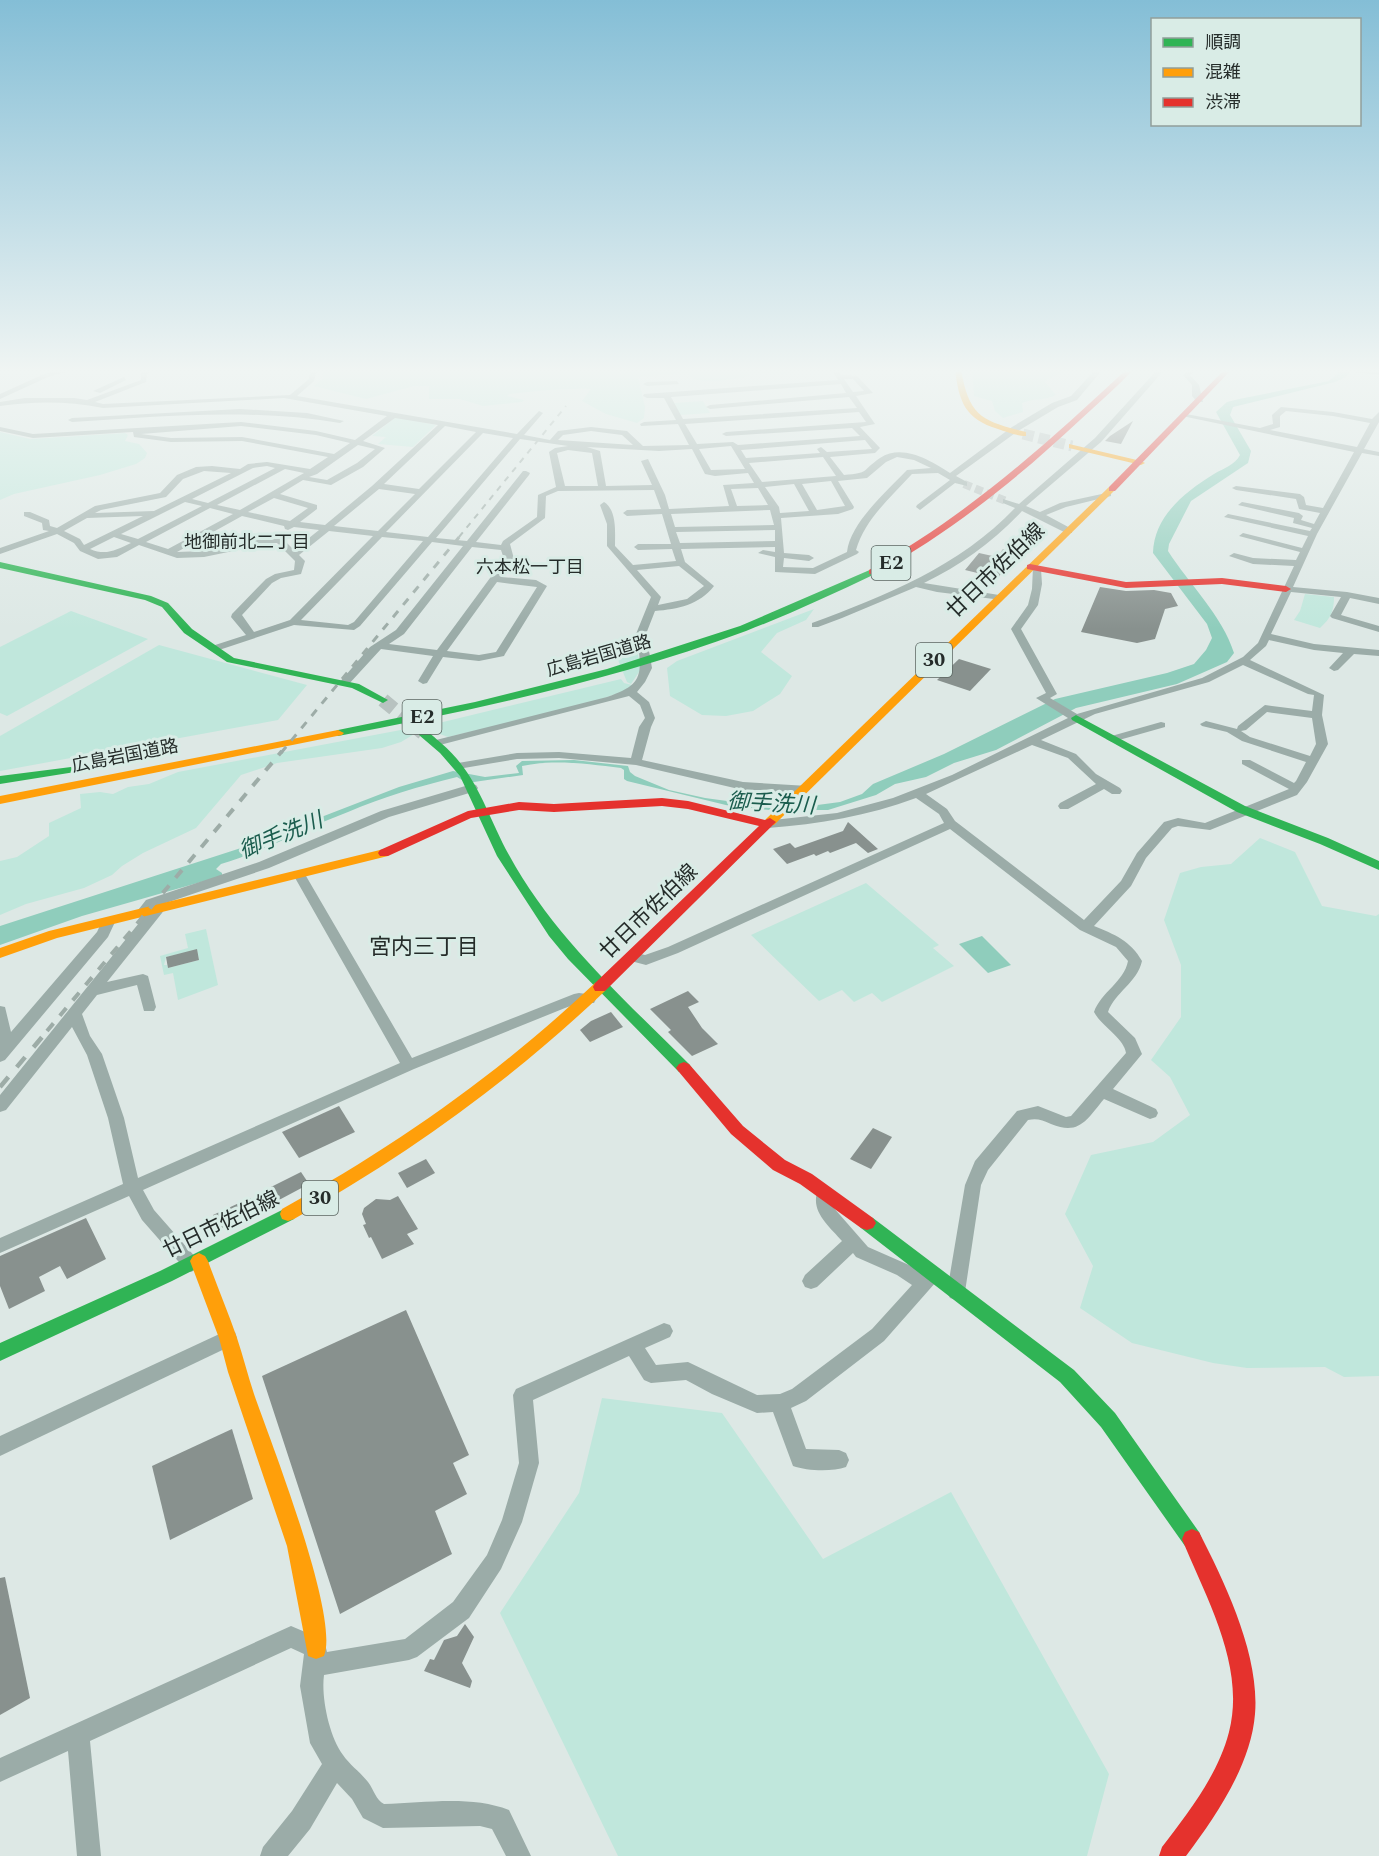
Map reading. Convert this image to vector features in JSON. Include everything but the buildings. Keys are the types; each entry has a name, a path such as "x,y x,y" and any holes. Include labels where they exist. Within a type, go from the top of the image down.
{"main road":[{"name":"広島岩国道路","path":"654,655 809,593 876,561 919,537 979,495 1025,456"},
{"name":"広島岩国道路","path":"0,800 479,697 654,655 750,627 887,565 930,540 997,492 1039,456"},
{"path":"1110,456 1141,463"},
{"name":"廿日市佐伯線","path":"0,1352 195,1262 333,1191 435,1127 513,1068 603,986 999,598 1148,456"},
{"path":"0,564 158,601 172,610 188,631 213,649 239,663 345,683 364,689 383,700"},
{"path":"1033,568 1112,583 1172,584 1228,581 1286,589"},
{"path":"1073,717 1248,812 1324,841 1379,866"},
{"path":"423,733 436,743 459,768 472,788 503,856 537,911 573,956 668,1051 744,1137 779,1165 825,1193 904,1249 929,1279 956,1292 1067,1376 1083,1391 1114,1429 1190,1535 1211,1577 1240,1669 1244,1714 1232,1759 1190,1831 1171,1856"},
{"name":"広島岩国道路","path":"0,788 144,761 225,750"},
{"path":"0,780 144,761"},
{"path":"0,953 50,935 375,856 456,818 483,812 519,806 554,808 662,802 773,819"},
{"path":"195,1262 228,1338 237,1372 297,1546 310,1603 315,1656"}],"street":[{"path":"331,456 337,457"},
{"path":"304,478 328,483 372,456"},
{"path":"294,555 377,486 409,456"},
{"path":"293,622 458,456"},
{"path":"213,649 293,622 350,628 357,624 435,540 505,456"},
{"path":"554,456 561,489"},
{"path":"597,456 602,487"},
{"path":"699,456 710,474 749,471"},
{"path":"740,456 776,512 780,555 778,570 815,571 854,552 851,551 852,545 859,531 910,472 940,470"},
{"path":"743,461 817,456"},
{"path":"627,513 734,509 814,513 850,507 825,456"},
{"path":"734,509 726,487 798,479 838,479 864,476 887,458 894,456 919,458 964,484"},
{"path":"920,507 952,478 984,456"},
{"path":"815,625 876,604 917,584 989,538 1037,491 1079,456"},
{"path":"773,819 841,818 873,810 919,794 1032,741 1073,717 1200,681 1243,661 1253,654 1265,636 1315,531 1357,456"},
{"path":"168,553 304,478 337,457"},
{"path":"785,458 791,466"},
{"path":"645,461 657,487 681,563 709,586 705,591 680,604 650,608"},
{"path":"83,549 240,471 259,464 314,472"},
{"path":"83,549 105,556 210,506 283,467"},
{"path":"0,551 58,531 98,508 163,495 168,492 170,486 196,468 240,471"},
{"path":"345,683 374,649 400,632 465,543 526,473"},
{"path":"798,479 814,513"},
{"path":"377,486 423,492"},
{"path":"505,548 513,537 541,518 542,495 561,489 657,487"},
{"path":"1236,488 1300,497 1302,507 1326,511"},
{"path":"1040,515 1063,504 1108,494"},
{"path":"232,549 287,524 314,507 274,495"},
{"path":"183,499 287,524 505,548"},
{"path":"1006,501 1040,515 1069,531"},
{"path":"1242,505 1299,516 1296,521 1315,531"},
{"path":"436,743 582,708 631,692 640,682 647,668 640,641 650,608 656,597 611,546 611,524 604,506"},
{"path":"82,516 156,513"},
{"path":"27,514 46,522 46,528 58,531 81,543 83,549"},
{"path":"1228,517 1315,531"},
{"path":"114,534 168,553 194,555 277,540 287,524"},
{"path":"670,530 779,527"},
{"path":"1243,536 1305,551"},
{"path":"252,636 236,617 237,614 269,581 278,576 298,572 300,561 277,540"},
{"path":"639,547 779,544"},
{"path":"423,681 440,653 509,559 505,548"},
{"path":"763,553 809,558"},
{"path":"1234,556 1253,561 1299,563"},
{"path":"631,568 681,563"},
{"path":"1033,568 1038,575 1032,606 1016,629 1052,694 1041,698 1073,717"},
{"path":"380,646 479,658 500,654 542,586 536,583 495,579"},
{"path":"917,584 934,589 972,591 999,598"},
{"path":"1286,589 1347,595 1379,601"},
{"path":"1347,595 1335,615 1379,629"},
{"path":"1265,636 1314,647 1379,653"},
{"path":"612,648 640,641"},
{"path":"1334,668 1352,650"},
{"path":"1085,927 1126,883 1141,856 1168,825 1178,822 1206,827 1277,800 1296,788 1313,761 1322,744 1316,694 1243,661"},
{"path":"631,692 645,704 650,718 636,762"},
{"path":"1242,728 1265,708 1317,715"},
{"path":"1206,724 1231,730 1246,739 1313,761"},
{"path":"1112,739 1161,725"},
{"path":"1032,741 1071,756 1092,776 1116,791"},
{"path":"459,768 495,759 548,755 636,762 743,786 803,790"},
{"path":"1246,762 1296,788"},
{"path":"1064,806 1104,784"},
{"path":"142,914 151,903 264,865 385,814 472,788"},
{"path":"919,794 943,812 951,824 1085,927 1122,944 1135,961 1132,972 1102,1008 1106,1021 1131,1042 1135,1050 1132,1058 1080,1118 1071,1123 1038,1112 1023,1115 981,1166 973,1185 956,1292"},
{"path":"632,957 646,960 673,950 951,824"},
{"path":"300,876 409,1065"},
{"path":"0,1106 157,910"},
{"path":"3,1052 103,934 108,922"},
{"path":"95,990 143,979 149,1007"},
{"path":"0,1246 409,1065 560,1004 579,998 589,999"},
{"path":"0,1011 3,1052"},
{"path":"75,1015 83,1037 94,1054 116,1118 132,1187 148,1215 195,1262"},
{"path":"1104,1092 1150,1113"},
{"path":"633,1345 651,1374 688,1371 719,1388 757,1404 780,1404 799,1395 878,1335 929,1279 862,1252 825,1209 825,1193"},
{"path":"811,1281 853,1242"},
{"path":"0,1770 291,1637 315,1656 409,1649 462,1610 494,1562 512,1522 529,1463 523,1395 664,1331"},
{"path":"0,1446 228,1338"},
{"path":"780,1404 800,1459 839,1460"},
{"path":"315,1656 311,1686 322,1743 335,1764 360,1791 371,1810 383,1816 480,1814 500,1819 519,1856"},
{"path":"78,1734 89,1856"},
{"path":"272,1856 301,1821 335,1764"}],"shaded area":[{"path":"0,456 146,456 136,464 100,475 14,494 0,500"},
{"path":"1305,594 1334,597 1331,614 1320,628 1294,620 1300,611"},
{"path":"814,609 806,620 777,633 761,652 792,676 780,694 753,711 726,716 702,715 670,696 667,668 677,661"},
{"path":"71,611 148,639 7,716 0,713 0,647"},
{"path":"159,645 307,685 278,720 0,771 0,736"},
{"path":"636,645 641,669 631,684 627,682 616,655 611,653"},
{"path":"621,679 624,683 632,685 628,690 580,706 448,737 429,730 421,730 401,742 382,748 277,763 241,775 196,828 143,853 112,875 84,888 26,904 0,915 0,861 17,857 49,836 49,823 81,808 80,794 100,792 113,794 128,787 149,784 178,772 443,722"},
{"path":"1260,838 1295,852 1322,906 1376,916 1379,914 1379,1376 1344,1377 1325,1367 1247,1368 1213,1363 1132,1343 1080,1308 1093,1266 1065,1214 1091,1155 1153,1142 1190,1115 1170,1077 1151,1060 1181,1017 1181,965 1164,920 1180,873 1201,867 1231,864"},
{"path":"866,883 939,945 933,948 954,966 882,1002 872,993 854,1002 842,990 819,1001 751,935"},
{"path":"206,929 218,985 178,1000 173,973 164,975 160,956 188,948 185,934","holes":["197,950 199,960 168,968 164,965 166,957"]},
{"path":"602,1398 722,1413 823,1559 951,1492 1109,1774 1087,1856 618,1856 500,1613 579,1493"}],"water":[{"name":"御手洗川","path":"1240,456 1250,456 1248,463 1191,501 1169,544 1168,551 1222,626 1234,653 1227,662 1177,684 1076,708 996,750 954,763 926,777 895,784 876,795 828,810 770,810 730,806 627,781 624,779 624,770 621,768 584,764 534,764 522,766 523,775 467,783 457,777 375,801 253,853 221,864 216,869 222,873 222,876 82,916 0,945 0,926 241,848 399,787 453,771 485,777 519,773 516,766 522,761 574,760 628,766 630,772 635,776 669,790 705,798 749,804 779,801 810,806 840,802 862,794 873,784 944,754 1055,699 1167,673 1194,664 1206,650 1212,638 1207,624 1153,553 1155,540 1165,516 1182,497"},
{"path":"982,936 1011,965 988,973 959,944"}],"tunnel":[{"path":"964,484 1006,501"},
{"path":"383,700 423,733"}],"railway":[{"path":"459,537 525,456"},
{"path":"281,753 460,536"},
{"path":"47,1031 282,751"},
{"path":"0,1087 48,1030"}],"traffic: fast":[{"path":"0,565 148,598 165,605 188,631 231,660 355,686 383,700"},
{"path":"338,733 543,690 611,672 744,628 809,602 872,572"},
{"path":"1076,718 1241,809 1324,841 1379,866"},
{"path":"423,733 444,751 465,775 503,856 554,933 573,956 684,1068"},
{"path":"0,780 71,770"},
{"path":"0,1352 166,1276 288,1214"},
{"path":"867,1223 1067,1376 1108,1420 1192,1539"}],"traffic: slow":[{"path":"1111,456 1141,463"},
{"path":"770,822 1112,489"},
{"path":"0,800 338,733"},
{"path":"0,953 54,934 384,853"},
{"path":"288,1214 373,1164 452,1112 527,1053 600,987"},
{"path":"199,1261 228,1338 237,1372 297,1546 310,1603 316,1648"}],"traffic: jam":[{"path":"872,572 943,530 976,506 1036,456"},
{"path":"1112,489 1145,456"},
{"path":"1030,567 1126,585 1222,581 1286,589"},
{"path":"384,853 468,815 519,806 554,808 662,802 688,805 768,824"},
{"path":"600,987 770,822"},
{"path":"684,1068 737,1130 779,1165 806,1179 867,1223"},
{"path":"1171,1856 1206,1807 1226,1770 1235,1752 1244,1714 1244,1694 1236,1649 1210,1578 1192,1539"}],"district":[{"name":"地御前北二丁目","path":"247,542"},
{"name":"六本松一丁目","path":"530,567"},
{"name":"宮内三丁目","path":"424,947"}]}
